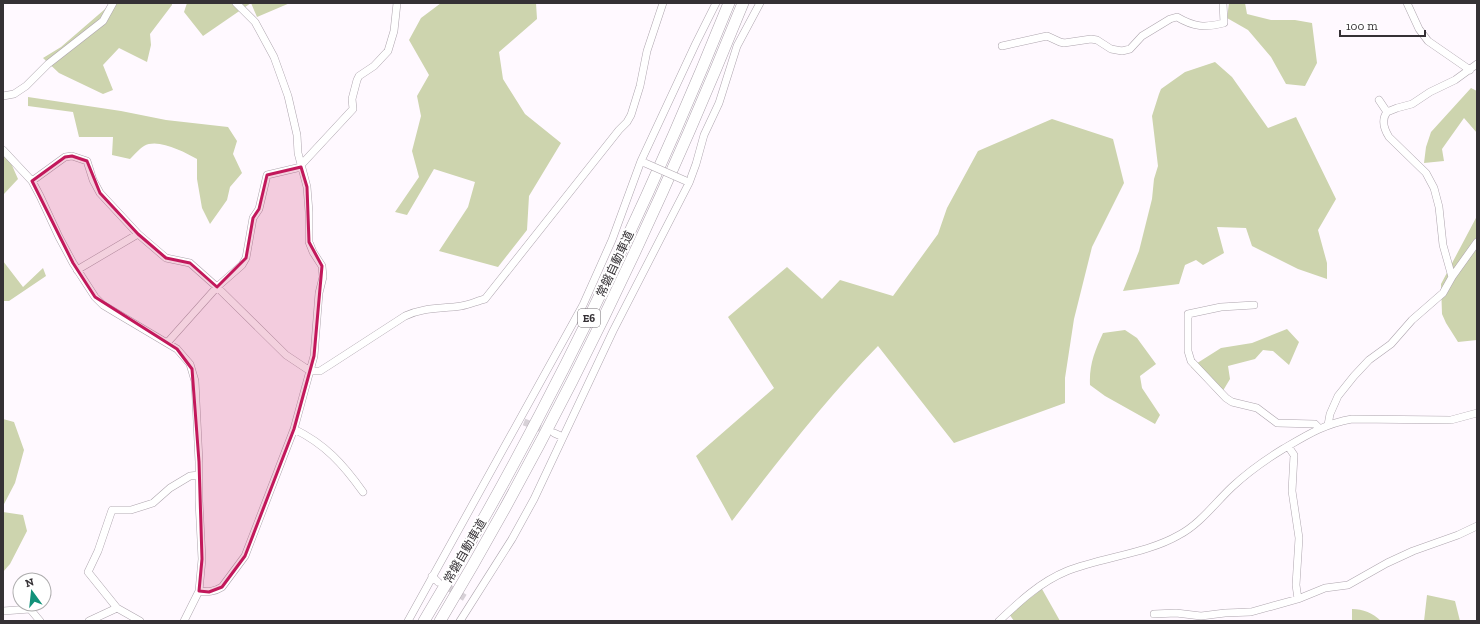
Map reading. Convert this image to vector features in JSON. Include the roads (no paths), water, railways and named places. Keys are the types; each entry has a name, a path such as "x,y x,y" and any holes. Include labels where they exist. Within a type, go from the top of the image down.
{"highway":[{"name":"常磐自動車道","path":"424,621 507,476 571,355 657,173 729,3"},
{"name":"常磐自動車道","path":"440,621 520,481 584,359 670,178 743,3"}],"street":[{"path":"3,96 14,94 26,86 48,64 103,21 114,3"},
{"path":"199,591 209,592 222,587 245,556 294,429 314,356 319,293 323,277 322,266 313,252 309,242 310,212 307,187 298,153 297,135 288,96 274,57 255,22 236,3"},
{"path":"167,343 217,287 242,265 246,258 253,218 259,209 267,176 301,166 353,109 352,99 359,76 374,66 388,51 394,31 397,3"},
{"path":"32,181 65,157 72,156 87,161 93,180 100,193 138,234 166,258 190,264 217,287 286,355 310,371 320,371 405,316 416,311 462,306 485,299 619,130 627,122 631,115 640,86 647,51 663,3"},
{"path":"408,621 432,576 522,421 583,305 612,240 643,162 696,43 716,3"},
{"path":"460,621 468,600 512,540 534,499 613,331 696,164 704,135 719,103 737,46 760,3"},
{"path":"1002,46 1047,36 1064,43 1091,39 1097,40 1111,49 1122,51 1130,49 1142,36 1170,18 1176,17 1188,24 1202,26 1224,23 1223,3"},
{"path":"1407,3 1419,29 1428,41 1470,70"},
{"path":"1452,277 1443,244 1440,207 1434,188 1426,173 1389,137 1386,133 1383,121 1387,112 1412,104 1470,70 1477,64"},
{"path":"1379,100 1387,112"},
{"path":"3,150 32,181 59,238 77,270 95,297 103,305 177,349 190,364 195,380 202,559 199,591 184,621"},
{"path":"643,162 687,182"},
{"path":"77,270 138,234"},
{"path":"1328,425 1330,414 1338,396 1354,376 1369,360 1390,344 1412,320 1443,293 1452,277 1477,242"},
{"path":"1254,305 1221,307 1188,314 1188,351 1191,361 1226,398 1232,402 1257,408 1277,423 1316,424 1319,428"},
{"path":"999,621 1034,591 1067,571 1162,543 1179,535 1197,522 1250,471 1319,428 1340,421 1365,418 1451,420 1477,413"},
{"path":"294,429 309,436 331,453 346,469 363,492"},
{"path":"554,433 564,437"},
{"path":"1288,446 1294,455 1292,491 1299,538 1296,585 1298,599"},
{"path":"140,621 117,608 88,572 98,551 112,510 132,510 153,503 170,488 190,476 199,475"},
{"path":"1154,614 1176,613 1201,616 1252,612 1298,599 1324,588 1348,584 1407,554 1458,535 1477,526"},
{"path":"432,576 438,582"},
{"path":"90,621 117,608"},
{"path":"3,611 30,609 40,621"}],"tunnel":[{"path":"524,422 550,432"},
{"path":"441,583 465,598"}]}
